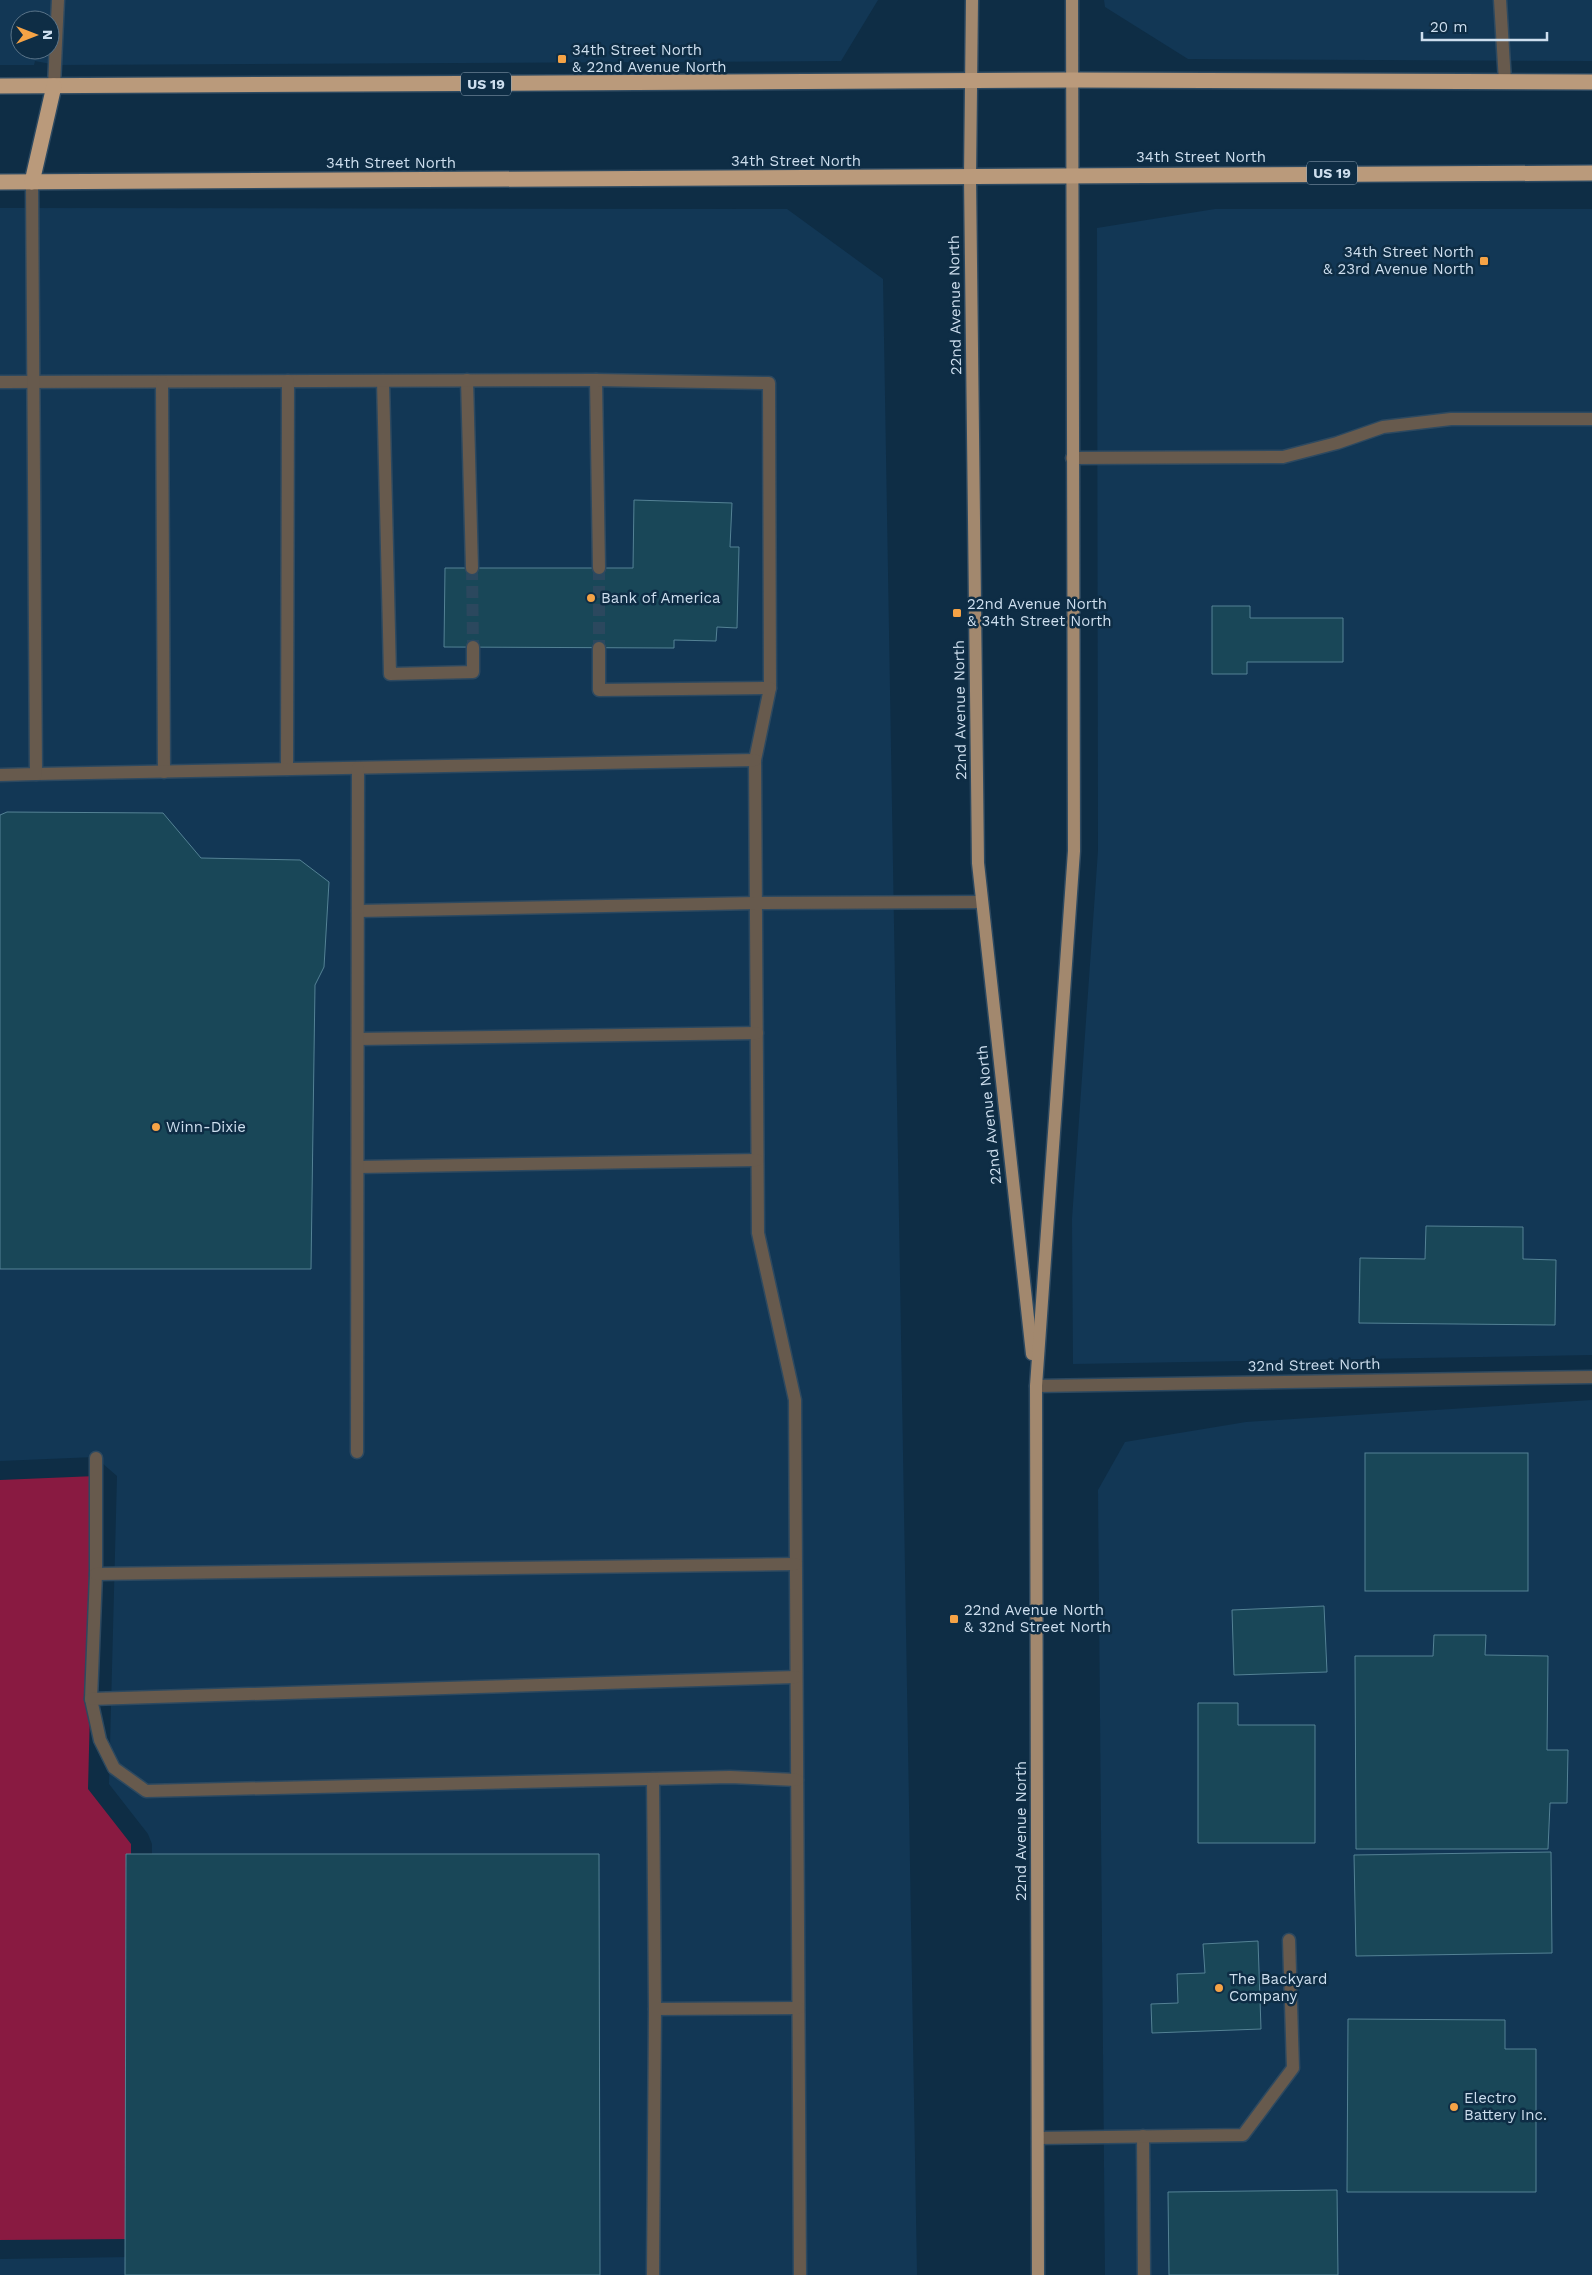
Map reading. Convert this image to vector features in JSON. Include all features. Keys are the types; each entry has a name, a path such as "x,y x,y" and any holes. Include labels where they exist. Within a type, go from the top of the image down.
{"highway":[{"name":"US 19","path":"0,86 1072,80 1592,82"},
{"path":"32,182 54,86"},
{"name":"34th Street North","path":"0,182 1592,172"}],"main road":[{"name":"22nd Avenue North","path":"972,0 970,177 978,863 1036,1386"},
{"name":"22nd Avenue North","path":"1038,2275 1036,1386 1074,851 1072,0"}],"street":[{"path":"54,86 58,0"},
{"path":"1500,0 1505,82"},
{"path":"32,182 36,774"},
{"path":"467,380 472,568"},
{"path":"0,382 596,380 769,383 770,688 754,760 758,1234 795,1400 800,2275"},
{"path":"596,380 599,568"},
{"path":"287,769 288,381"},
{"path":"383,381 390,674 473,672 473,647"},
{"path":"162,382 164,772"},
{"path":"1072,458 1283,457 1337,443 1383,427 1450,419 1592,419"},
{"path":"599,648 599,690 770,688"},
{"path":"0,775 754,760"},
{"path":"357,1452 358,768"},
{"path":"358,911 755,903 982,902"},
{"path":"358,1040 757,1033"},
{"path":"358,1167 757,1160"},
{"name":"32nd Street North","path":"1036,1386 1592,1377"},
{"path":"96,1458 96,1574 91,1699 100,1740 114,1768 146,1791 730,1777 797,1780"},
{"path":"96,1574 795,1564"},
{"path":"91,1699 796,1677"},
{"path":"653,1779 656,2009 653,2275"},
{"path":"1038,2138 1243,2135 1293,2068 1289,1940"},
{"path":"656,2009 798,2008"},
{"path":"1143,2136 1144,2275"}],"shaded area":[{"path":"0,0 878,0 841,61 56,65 35,61 34,65 0,65"},
{"path":"1104,0 1592,0 1592,61 1188,59 1105,7"},
{"path":"0,208 787,209 883,279 917,2275 0,2275 0,2259 131,2257 152,2238 152,1844 148,1834 109,1784 117,1476 95,1457 0,1461"},
{"path":"1215,209 1592,209 1592,1355 1073,1364 1072,1219 1098,851 1097,228"},
{"path":"1592,1400 1592,2275 1105,2275 1098,1490 1125,1442 1246,1422"},
{"path":"96,1476 88,1789 131,1844 131,2239 0,2240 0,1480"}],"building":[{"name":"Bank of America","path":"634,500 732,503 730,547 739,547 737,628 717,627 716,641 674,640 674,648 444,647 445,568 633,568"},
{"path":"1212,606 1250,606 1250,618 1343,618 1343,662 1247,662 1247,674 1212,674"},
{"name":"Winn-Dixie","path":"7,812 163,813 201,858 300,860 329,882 324,967 315,985 311,1269 0,1269 0,815"},
{"path":"1426,1226 1523,1227 1523,1259 1556,1260 1555,1325 1359,1323 1360,1258 1425,1259"},
{"path":"1365,1453 1528,1453 1528,1591 1365,1591"},
{"path":"1324,1606 1327,1672 1234,1675 1232,1610"},
{"path":"1434,1635 1486,1635 1485,1655 1548,1656 1547,1750 1568,1750 1567,1803 1550,1803 1548,1849 1356,1849 1355,1656 1433,1656"},
{"path":"1198,1703 1238,1703 1238,1725 1315,1725 1315,1843 1198,1843"},
{"path":"1551,1852 1552,1953 1356,1956 1354,1855"},
{"path":"126,1854 599,1854 600,2275 125,2275"},
{"name":"The Backyard Company","path":"1258,1941 1261,2029 1152,2033 1151,2004 1178,2003 1177,1974 1205,1973 1203,1944"},
{"path":"1348,2019 1505,2020 1505,2049 1536,2049 1536,2192 1347,2192"},
{"path":"1337,2190 1338,2275 1169,2275 1168,2192"}],"tunnel":[{"path":"472,568 473,647"},
{"path":"599,568 599,648"}],"place":[{"name":"34th Street North & 22nd Avenue North","path":"562,59"},
{"name":"34th Street North & 23rd Avenue North","path":"1484,261"},
{"name":"Bank of America","path":"591,598"},
{"name":"22nd Avenue North & 34th Street North","path":"957,613"},
{"name":"Winn-Dixie","path":"156,1127"},
{"name":"22nd Avenue North & 32nd Street North","path":"954,1619"},
{"name":"The Backyard Company","path":"1219,1988"},
{"name":"Electro Battery Inc.","path":"1454,2107"}]}
